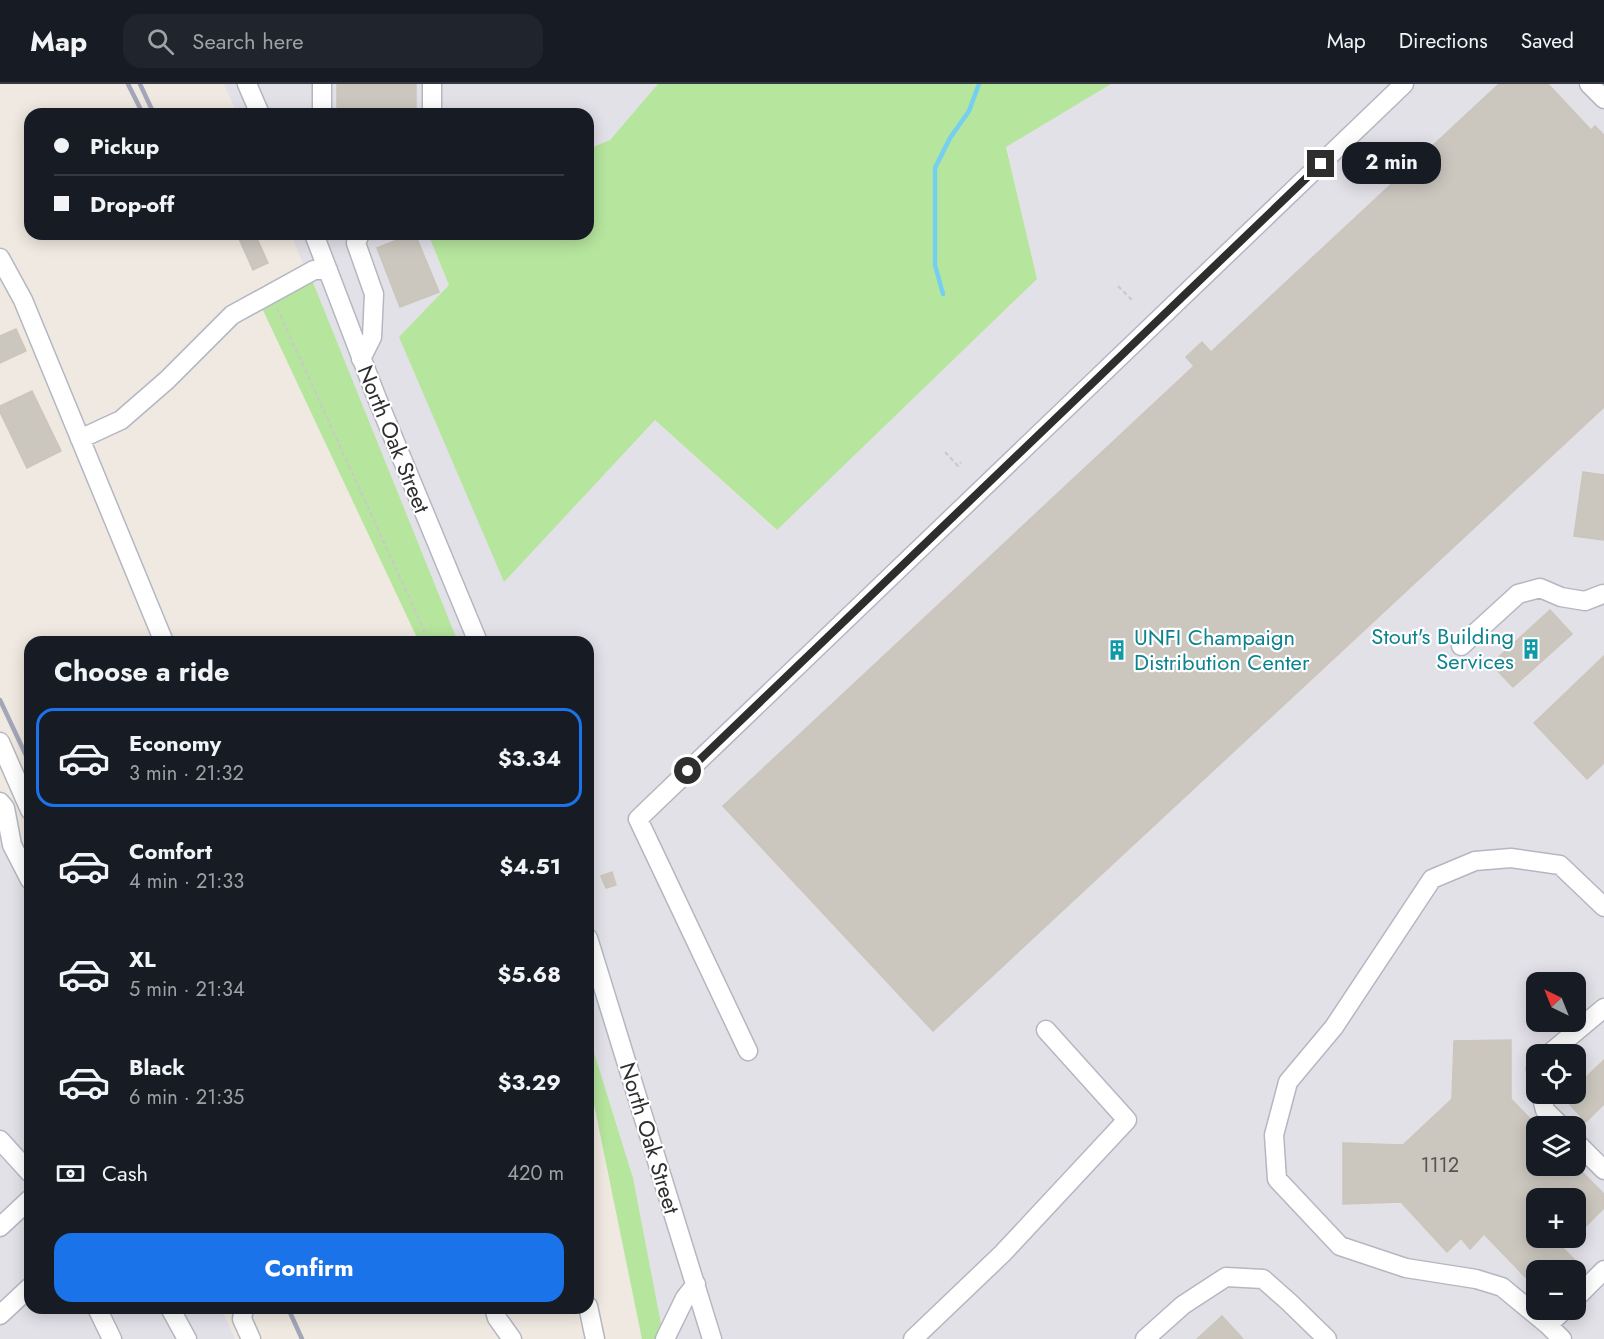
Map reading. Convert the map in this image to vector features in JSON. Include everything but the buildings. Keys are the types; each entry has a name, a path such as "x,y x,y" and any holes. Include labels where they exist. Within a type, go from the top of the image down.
{"street":[{"path":"247,84 257,108"},
{"path":"322,84 322,108"},
{"path":"432,84 432,108"},
{"path":"748,1051 638,819 1404,84"},
{"path":"1589,84 1604,99"},
{"name":"North Oak Street","path":"316,240 361,358 476,636"},
{"path":"357,240 356,243 374,294 372,337 361,358"},
{"path":"0,258 23,300 162,636"},
{"path":"80,439 121,420 167,380 232,315 314,270 328,270"},
{"path":"1461,646 1518,594 1540,588 1561,597 1585,601 1604,596"},
{"path":"0,742 24,796"},
{"path":"0,802 5,808 12,845 24,868"},
{"path":"1562,1339 1502,1287 1476,1279 1406,1268 1340,1246 1277,1179 1274,1135 1288,1082 1334,1027 1432,879 1474,861 1510,858 1560,865 1604,907"},
{"name":"North Oak Street","path":"594,957 712,1339"},
{"path":"1561,1044 1604,1008"},
{"path":"913,1339 1003,1253 1127,1120 1046,1030"},
{"path":"0,1140 24,1166"},
{"path":"1586,1152 1604,1170"},
{"path":"0,1227 24,1205"},
{"path":"1586,1288 1604,1270"},
{"path":"1145,1339 1183,1305 1226,1277 1263,1279 1327,1339"},
{"path":"665,1339 685,1298 696,1284"},
{"path":"0,1315 24,1293"},
{"path":"101,1314 112,1339"},
{"path":"173,1314 187,1339"},
{"path":"242,1314 251,1339"},
{"path":"496,1314 512,1339"},
{"path":"590,1314 595,1339"},
{"path":"1548,1325 1553,1320"}],"path":[{"path":"1118,286 1132,300"},
{"path":"268,295 287,327 425,636"},
{"path":"945,452 958,466 961,462"}],"shaded area":[{"path":"224,84 658,84 610,140 594,147 594,108 234,108"},
{"path":"1111,84 1604,84 1604,1339 663,1339 633,1178 594,1052 594,636 456,636 293,240 430,240 449,285 504,581 655,420 776,530 1037,279 1006,146"},
{"path":"0,839 24,888 24,1314 224,1314 235,1339 0,1339"}],"green space":[{"path":"658,84 1111,84 1006,147 1037,279 777,530 655,420 504,582 399,337 449,285 430,240 594,240 594,147 610,140"},
{"path":"312,280 456,636 416,636 261,306"},
{"path":"594,1052 633,1178 662,1329 657,1339 642,1339 594,1104"}],"waterway":[{"path":"943,294 935,265 935,168 950,138 969,111 979,84"}],"railway":[{"path":"128,84 140,108"},
{"path":"140,84 151,108"},
{"path":"0,700 24,751"},
{"path":"291,1314 302,1339"}],"place":[{"name":"Stout's Building Services","path":"1531,649"},
{"name":"UNFI Champaign Distribution Center","path":"1117,650"}],"route":[{"path":"688,771 1321,164"}]}
